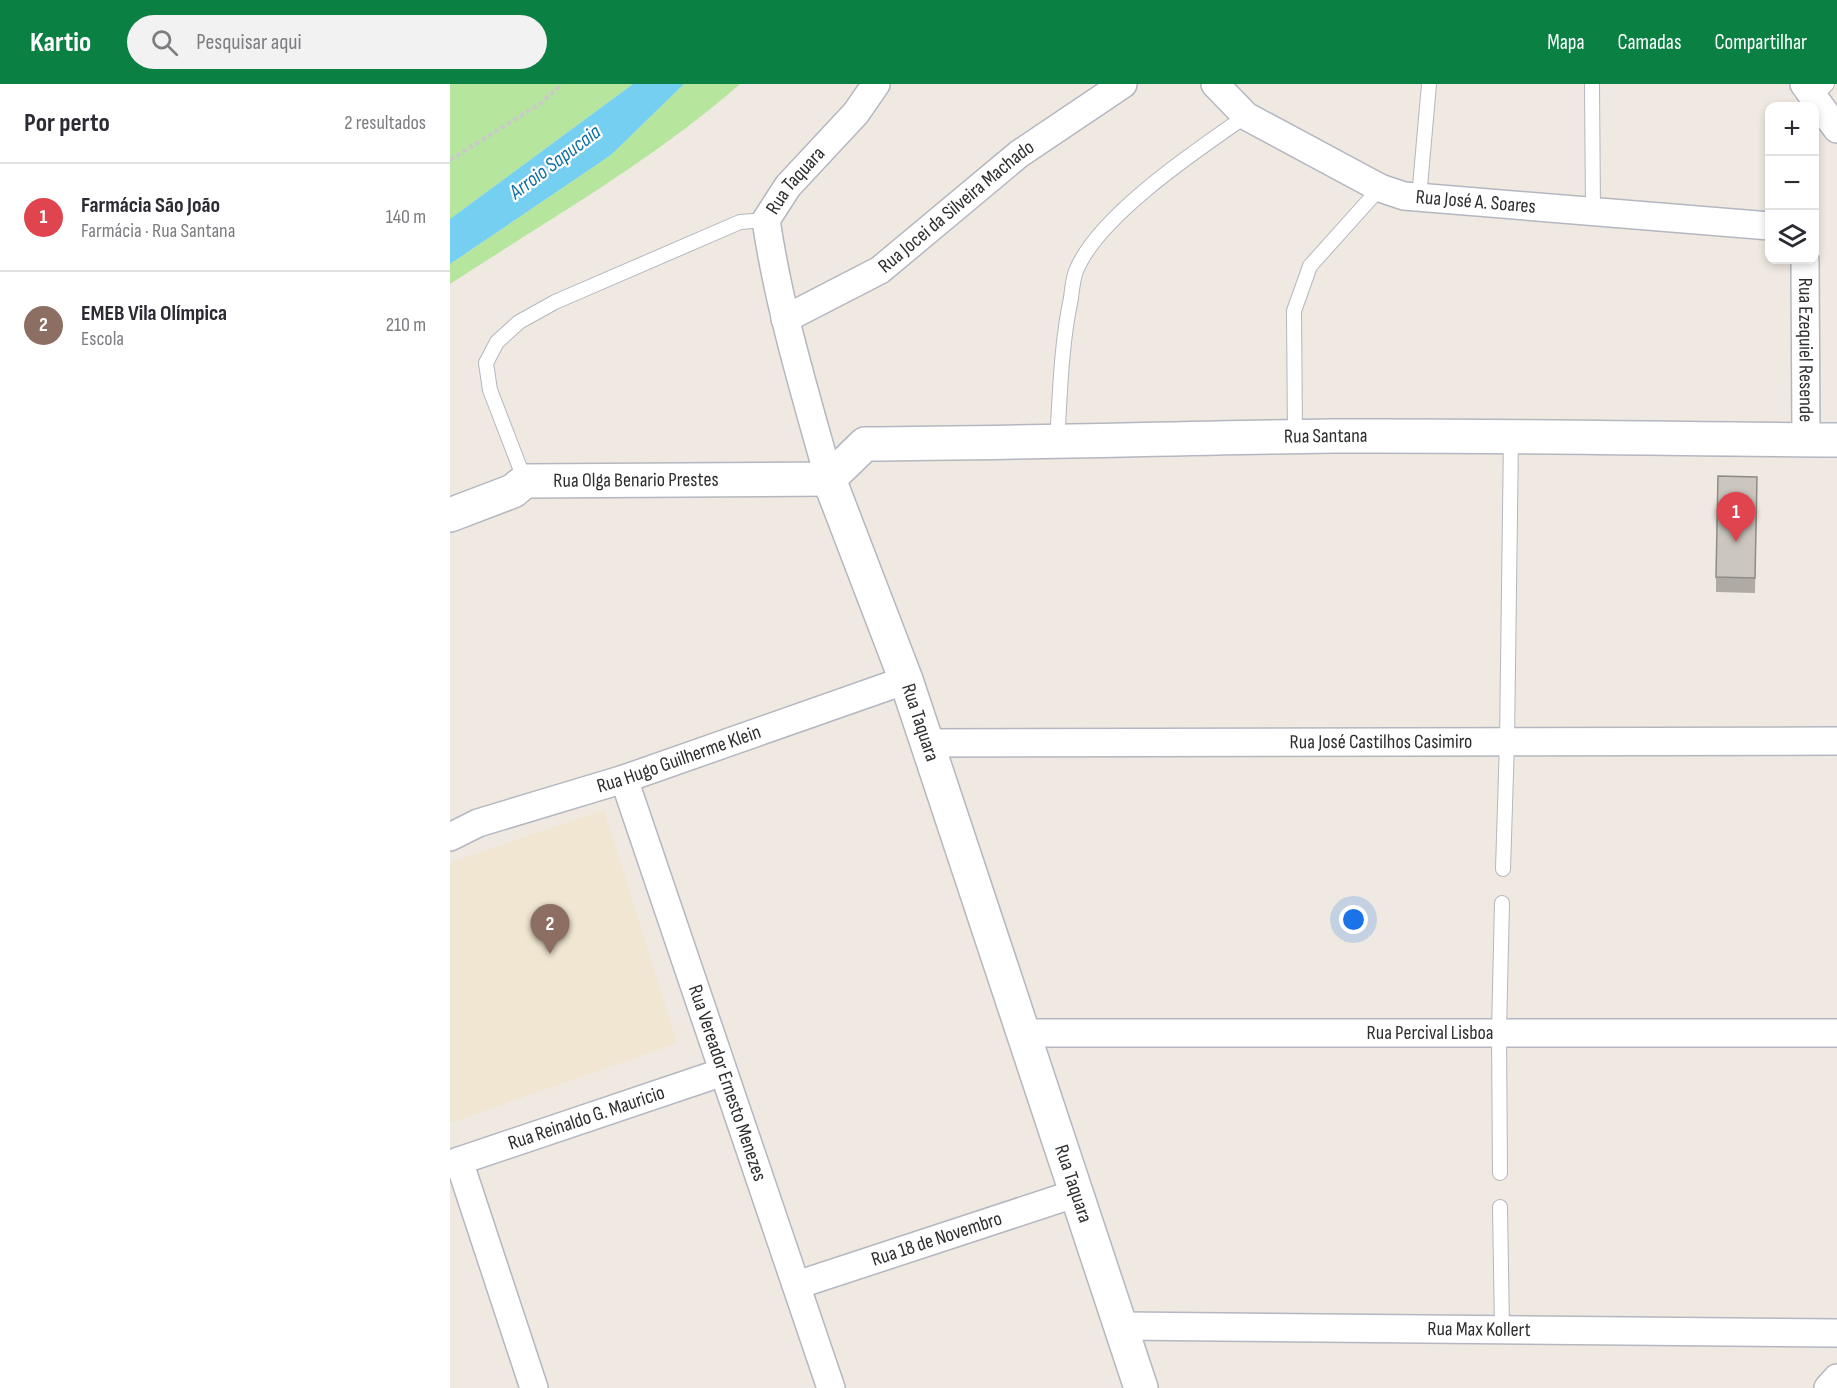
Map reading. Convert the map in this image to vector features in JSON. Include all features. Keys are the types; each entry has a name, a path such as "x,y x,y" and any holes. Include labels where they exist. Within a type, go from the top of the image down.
{"main road":[{"name":"Rua Santana","path":"829,479 865,444 1512,436 1821,440"},
{"name":"Rua Olga Benario Prestes","path":"450,515 513,491 525,481 829,479"},
{"name":"Rua Taquara","path":"829,479 906,680 1141,1388"}],"street":[{"name":"Rua Taquara","path":"829,479 785,319 766,220 788,186 856,113 876,84"},
{"name":"Rua Jocei da Silveira Machado","path":"785,319 880,270 1019,154 1122,84"},
{"name":"Rua José A. Soares","path":"1215,84 1246,116 1380,188 1404,196 1765,226"},
{"path":"1814,93 1837,129"},
{"name":"Rua Ezequiel Resende","path":"1805,264 1821,440"},
{"name":"Rua Hugo Guilherme Klein","path":"450,837 478,823 624,779 906,680"},
{"name":"Rua José Castilhos Casimiro","path":"927,743 1837,741"},
{"name":"Rua Vereador Ernesto Menezes","path":"624,779 831,1388"},
{"name":"Rua Percival Lisboa","path":"1024,1033 1837,1033"},
{"name":"Rua Reinaldo G. Mauricio","path":"454,1163 723,1072"},
{"path":"454,1163 534,1388"},
{"name":"Rua 18 de Novembro","path":"797,1285 1077,1192"},
{"name":"Rua Max Kollert","path":"1121,1326 1837,1333"},
{"path":"1828,1388 1837,1378"}],"lane":[{"path":"1419,198 1430,84"},
{"path":"1592,84 1593,212"},
{"path":"1057,442 1065,326 1076,271 1094,241 1114,219 1191,154 1246,116"},
{"path":"1295,438 1294,311 1310,267 1380,188"},
{"path":"525,481 490,390 486,363 497,342 519,322 555,303 740,222 766,220"},
{"path":"1503,868 1512,436"},
{"path":"1500,1173 1499,1032 1502,903"},
{"path":"1500,1207 1502,1329"}],"path":[{"path":"450,160 541,103 562,84"}],"shaded area":[{"path":"604,810 677,1043 450,1123 450,865 455,861"}],"green space":[{"path":"450,84 633,84 450,219"},
{"path":"684,84 740,84 671,139 635,164 450,284 450,264 611,155"}],"water":[{"name":"Arroio Sapucaia","path":"633,84 684,84 611,155 450,264 450,219"}],"building":[{"path":"1718,476 1757,477 1755,578 1716,577"}],"place":[{"name":"Farmácia São João","path":"1736,542"},
{"name":"EMEB Vila Olímpica","path":"550,954"}]}
